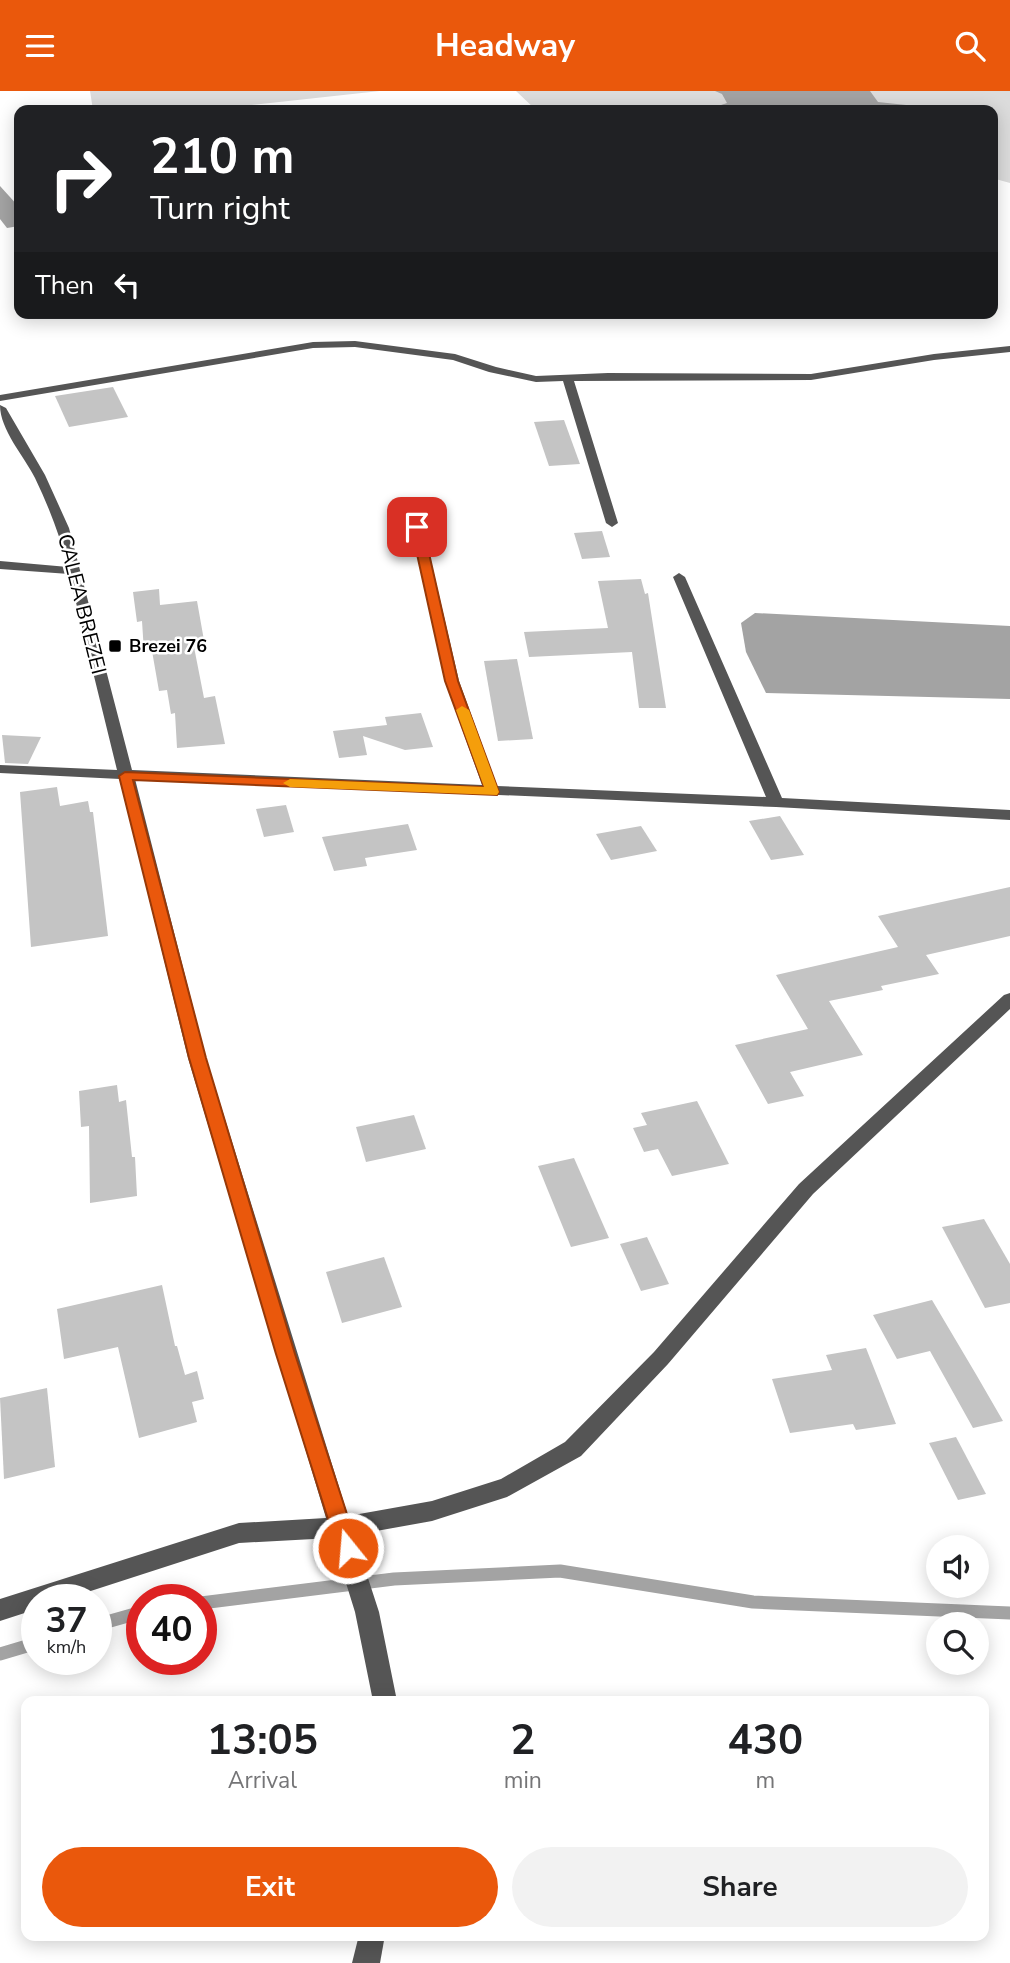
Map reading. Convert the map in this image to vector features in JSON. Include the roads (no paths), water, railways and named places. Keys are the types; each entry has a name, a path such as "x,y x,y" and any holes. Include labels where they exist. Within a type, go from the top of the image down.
{"street":[{"path":"0,398 313,345 355,344 456,357 493,370 536,379 811,377 934,357 1010,349"},
{"path":"568,378 612,523"},
{"name":"CALEA BREZEI","path":"0,408 44,481 57,510 197,1058 285,1354 367,1612 385,1696"},
{"path":"411,501 452,681 492,792"},
{"path":"0,565 74,571"},
{"path":"679,577 776,802"},
{"path":"0,769 776,802 1010,815"},
{"path":"0,1610 239,1533 341,1527 432,1511 507,1487 573,1449 660,1358 806,1189 1010,999"},
{"path":"366,1963 371,1941"}],"waterway":[{"path":"217,1601 394,1579 560,1571 753,1602 1010,1613"},
{"path":"112,1620 126,1617"},
{"path":"0,1654 21,1648"}],"place":[{"name":"Brezei 76","path":"115,646"}]}
